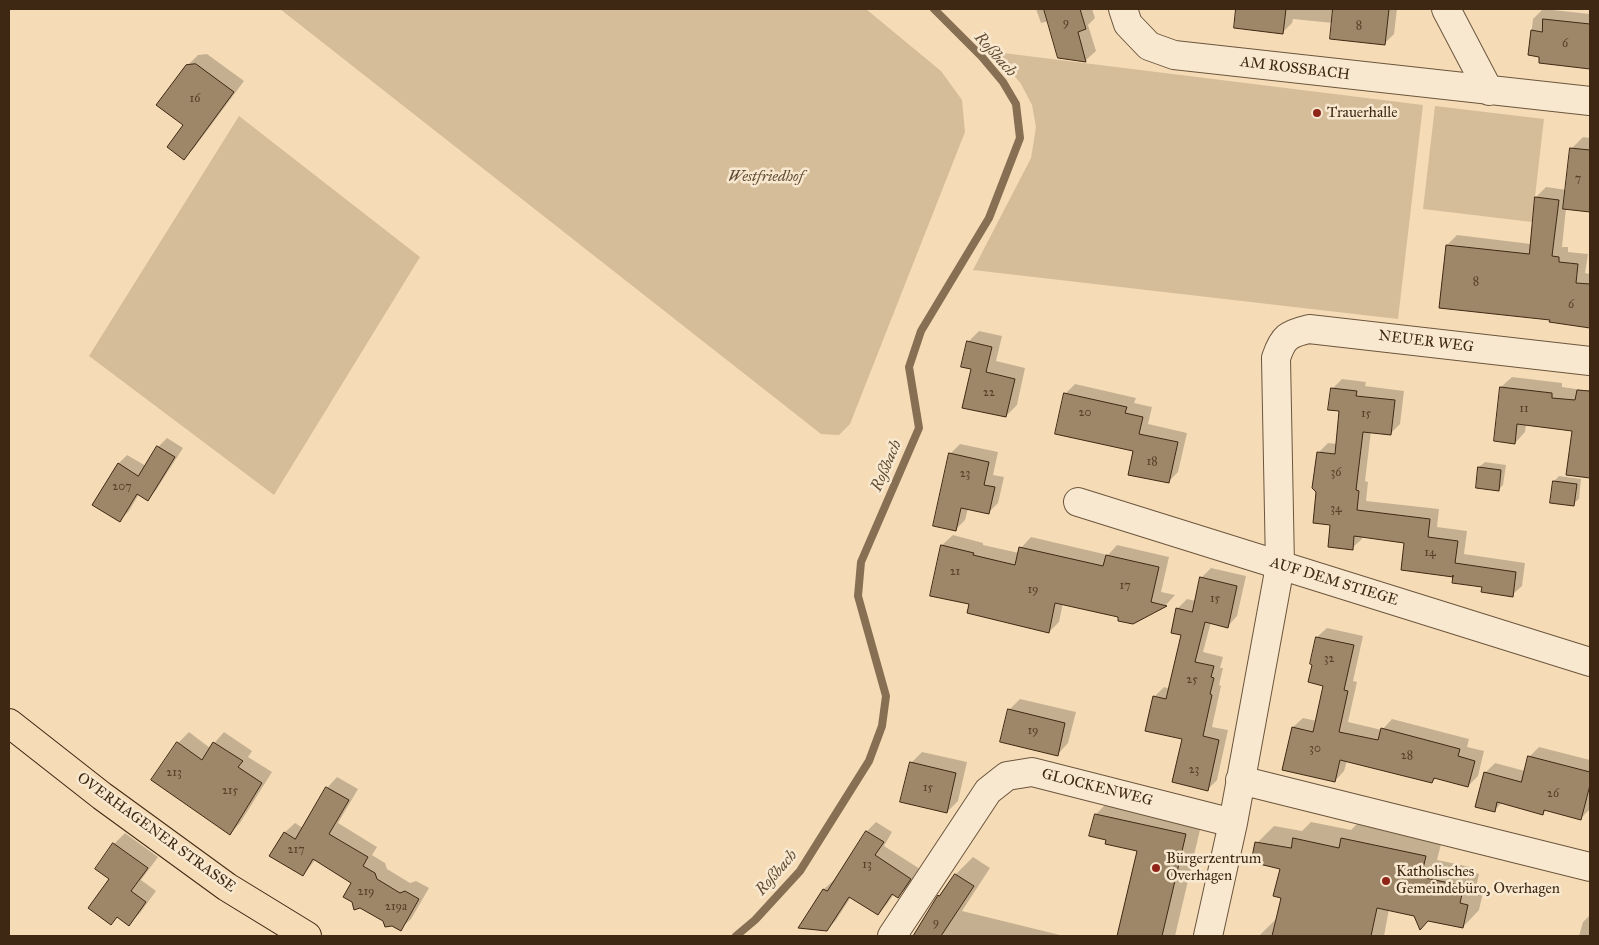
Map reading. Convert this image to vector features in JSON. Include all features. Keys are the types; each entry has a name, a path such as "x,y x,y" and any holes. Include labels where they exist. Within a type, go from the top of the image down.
{"main road":[{"name":"OVERHAGENER STRASSE","path":"9,724 102,796 227,887 307,936"}],"street":[{"name":"AM ROSSBACH","path":"1123,9 1128,24 1149,46 1174,55 1590,101"},
{"path":"1446,9 1489,91"},
{"name":"NEUER WEG","path":"1280,566 1276,358 1280,344 1291,334 1309,329 1590,361"},
{"name":"AUF DEM STIEGE","path":"1078,502 1590,662"},
{"path":"1208,936 1233,823 1280,566"},
{"name":"GLOCKENWEG","path":"892,936 988,791 1007,776 1032,772 1233,823"},
{"path":"1240,780 1590,867"}],"green space":[{"name":"Westfriedhof","path":"280,9 866,9 941,71 962,100 965,132 850,424 839,435 821,434"},
{"path":"995,52 1423,105 1398,319 973,270 1031,158 1036,127 1032,105 1021,84"},
{"path":"1435,106 1544,119 1532,222 1423,209"},
{"path":"239,116 420,257 274,495 89,356"}],"building":[{"path":"1044,9 1080,9 1086,29 1078,32 1086,62 1058,58"},
{"path":"1236,9 1286,9 1283,34 1234,28"},
{"path":"1333,9 1389,9 1385,45 1330,39"},
{"path":"1543,19 1590,24 1590,69 1539,63 1539,57 1528,55 1531,30 1542,32"},
{"path":"196,64 234,92 184,160 167,147 183,125 156,105 186,65"},
{"path":"1570,148 1590,150 1590,212 1563,209"},
{"path":"1535,197 1559,200 1552,256 1559,257 1559,262 1578,264 1576,283 1590,284 1590,328 1549,322 1550,320 1439,308 1446,245 1529,254"},
{"path":"967,341 992,347 986,372 1015,379 1006,417 962,408 971,369 961,367"},
{"path":"1500,387 1552,393 1552,398 1575,400 1577,390 1590,391 1590,478 1566,475 1572,431 1517,424 1515,444 1494,441"},
{"path":"1331,388 1357,391 1356,396 1395,400 1391,435 1363,432 1356,490 1359,491 1357,510 1430,519 1428,537 1458,541 1455,563 1516,572 1513,597 1481,592 1482,587 1452,583 1453,577 1401,570 1404,543 1354,536 1353,550 1328,547 1330,525 1313,523 1316,492 1312,488 1317,452 1335,454 1339,411 1328,410"},
{"path":"1064,393 1127,407 1125,413 1143,417 1139,434 1178,442 1169,483 1128,475 1133,451 1055,434"},
{"path":"157,446 175,457 148,501 137,494 120,522 92,505 118,463 138,476"},
{"path":"949,453 989,462 984,485 995,487 989,514 961,508 956,531 933,526"},
{"path":"1478,467 1501,470 1499,491 1476,488"},
{"path":"1553,481 1577,484 1574,506 1550,503"},
{"path":"941,545 1015,565 1019,547 1103,566 1106,555 1159,567 1151,602 1167,606 1133,624 1118,621 1118,617 1055,603 1049,633 967,613 969,604 930,596"},
{"path":"1200,577 1237,586 1228,628 1205,622 1195,662 1214,666 1211,677 1214,678 1210,694 1212,695 1203,736 1219,740 1208,791 1172,782 1182,739 1145,731 1153,696 1166,699 1181,635 1171,633 1176,608 1192,612"},
{"path":"1316,637 1354,645 1344,690 1348,691 1339,732 1378,740 1381,728 1460,749 1458,756 1475,761 1468,787 1434,778 1432,783 1340,760 1335,782 1282,770 1292,727 1313,732 1323,686 1308,682"},
{"path":"1008,709 1065,723 1058,756 1000,742"},
{"path":"177,742 202,760 213,742 243,761 238,767 262,783 230,835 151,780"},
{"path":"1528,756 1590,772 1590,785 1581,820 1544,810 1543,815 1497,802 1495,812 1475,807 1484,772 1521,782"},
{"path":"910,762 956,773 947,813 900,802"},
{"path":"326,787 349,800 329,834 368,857 363,866 375,873 377,879 400,893 405,891 419,899 401,931 392,926 385,927 383,921 360,908 354,910 352,902 343,897 351,883 313,859 303,876 269,856 284,832 295,839"},
{"name":"Bürgerzentrum Overhagen","path":"1095,814 1186,834 1162,936 1117,936 1137,851 1105,844 1106,840 1089,836"},
{"path":"866,831 884,842 875,855 911,879 898,898 892,894 878,915 849,897 827,931 798,928 823,889 827,891"},
{"path":"1293,838 1339,848 1341,838 1426,856 1421,877 1459,885 1458,889 1463,890 1460,903 1468,905 1463,928 1428,921 1420,930 1414,916 1377,908 1371,936 1272,936 1281,898 1273,896 1280,869 1251,862 1255,842 1291,848"},
{"path":"113,843 148,868 131,891 146,902 129,926 117,917 111,925 88,908 109,879 95,869"},
{"path":"955,874 974,886 941,936 913,936 938,895"}],"waterway":[{"name":"Roßbach","path":"736,936 755,920 800,871 869,761 882,726 886,696 858,596 861,562 919,428 909,367 921,331 989,218 1020,138 1016,104 1003,82 982,57 934,9"}],"place":[{"name":"Trauerhalle","path":"1317,113"},
{"name":"Bürgerzentrum Overhagen","path":"1156,868"},
{"name":"Katholisches Gemeindebüro, Overhagen","path":"1386,881"}]}
